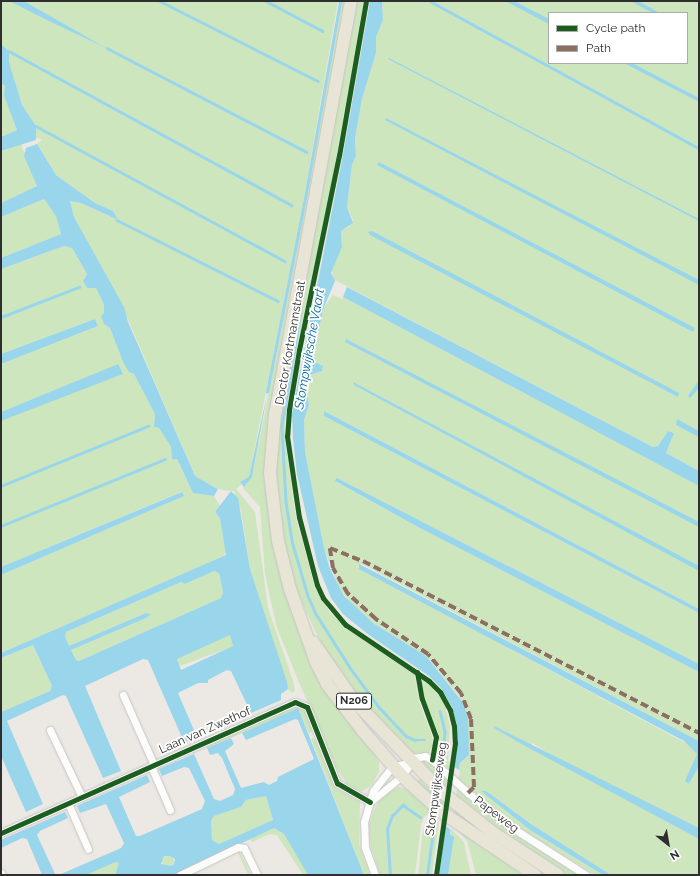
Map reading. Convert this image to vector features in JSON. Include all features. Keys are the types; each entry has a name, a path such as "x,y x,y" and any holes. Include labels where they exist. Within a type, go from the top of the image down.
{"main road":[{"name":"Doctor Kortmannstraat","path":"351,1 274,414 271,445 272,504 278,541 290,589 307,633 316,662 327,684 392,767 402,776"},
{"name":"Doctor Kortmannstraat","path":"307,633 354,701 411,762"},
{"name":"N206","path":"411,762 443,793 492,832 558,875"},
{"name":"N206","path":"402,776 440,811 535,875"}],"street":[{"name":"Laan van Zwethof","path":"123,695 170,810"},
{"name":"Laan van Zwethof","path":"1,833 295,702 302,703 307,707 337,783 370,802"},
{"path":"50,730 82,797"},
{"name":"Papeweg","path":"411,762 418,757 425,756 432,760 458,785 508,825 586,875"},
{"path":"375,875 365,847 364,822 370,802 376,784 392,767 411,762"},
{"path":"370,802 402,776 411,762"},
{"path":"68,803 88,849"},
{"path":"180,875 238,847 244,848 257,875"}],"green space":[{"path":"1,1 9,1 104,47 24,1 338,1 303,204 251,468 249,477 236,489 255,512 268,608 294,684 295,691 292,693 288,689 282,673 250,569 241,511 234,491 221,490 195,476 126,315 74,217 70,201 81,203 117,220 113,211 95,203 56,175 37,144 42,139 35,138 36,126 22,105 9,62 9,51 1,44"},
{"path":"341,1 347,1 270,414 266,487 271,535 280,574 311,660 379,761 379,771 372,785 363,791 350,789 336,767 277,628 265,574 260,507 243,488 252,477 306,204"},
{"path":"355,1 364,1 333,175 297,349 285,422 287,454 296,518 315,588 329,611 342,624 414,672 419,701 432,736 433,746 429,753 411,753 368,713 325,652 294,585 281,533 276,481 279,417"},
{"path":"382,1 699,1 699,471 666,453 674,433 668,431 658,446 653,447 333,279 332,268 342,247 341,231 349,227 353,220 347,207 352,165 356,155 355,138 362,99 376,53 376,37 383,20"},
{"path":"1,83 6,86 4,96 17,130 1,137"},
{"path":"21,144 37,186 1,203 1,151"},
{"path":"44,199 56,216 61,234 1,258 1,217"},
{"path":"64,246 72,248 87,274 83,281 87,288 96,288 104,306 104,313 101,316 104,323 110,328 123,362 134,374 155,414 154,427 159,428 171,447 172,459 177,459 193,493 214,496 220,506 215,512 220,518 227,552 222,557 1,653 1,575 184,496 181,492 1,567 1,421 122,373 118,365 1,412 1,364 98,326 95,319 1,354 1,269"},
{"path":"333,295 342,299 343,297 699,486 699,609 324,411 324,416 699,613 699,664 337,478 336,482 418,527 699,672 699,741 362,564 357,567 693,747 697,754 686,781 689,784 699,766 699,828 563,762 532,743 531,748 699,839 699,875 611,875 531,824 486,791 482,791 530,830 603,875 595,875 511,822 458,779 460,763 469,755 459,696 426,656 373,623 354,608 338,586 324,548 305,452 304,420 309,405 305,397 309,375 319,372 313,354 324,307"},
{"path":"216,570 219,573 223,592 221,598 79,661 76,660 71,650 146,618 146,613 69,646 65,637 66,632 181,582 185,584"},
{"path":"230,635 234,646 180,666 175,655"},
{"path":"33,645 52,686 50,691 1,712 1,658"},
{"path":"422,678 433,687 445,704 450,727 448,761 454,766 453,774 439,758 437,736 421,688"},
{"path":"296,705 304,708 313,730 309,734 298,709 207,748 205,745"},
{"path":"314,738 336,788 360,802 359,844 370,875 364,875 311,739"},
{"path":"424,761 433,765 467,798 510,831 578,875 564,875 512,840 421,767"},
{"path":"419,779 439,797 553,875 540,875 497,848 414,784"},
{"path":"398,787 409,789 436,812 425,816 421,824 415,875 380,875 370,844 369,825 374,810 381,798"},
{"path":"266,796 273,820 219,844 212,840 211,821 214,816 241,807 246,800"},
{"path":"435,819 439,821 432,875 418,875 423,830 430,820"},
{"path":"454,826 522,875 476,875 467,841"},
{"path":"274,828 284,834 309,875 303,875 277,835 270,834 252,842 249,838"},
{"path":"451,829 464,842 471,875 448,875"},
{"path":"240,852 251,875 248,875 238,853"},
{"path":"166,855 170,855 174,861 170,867 166,867 162,863 162,859"},
{"path":"116,862 120,863 115,875 86,875"}],"water":[{"path":"9,1 24,1 108,49 51,22"},
{"name":"Stompwijksche Vaart","path":"370,1 382,1 383,20 376,37 376,53 362,99 355,138 356,155 352,165 347,207 353,223 341,231 342,247 331,273 335,281 324,307 313,354 316,363 323,366 322,371 309,375 305,388 309,405 304,420 305,452 324,548 330,569 344,596 373,623 426,656 464,704 468,719 469,755 460,763 450,834 454,837 448,875 439,875 458,740 457,725 452,707 441,688 429,676 369,635 343,614 331,598 318,566 297,474 293,438 292,414 343,155"},
{"path":"505,1 514,1 548,18 548,23"},
{"path":"630,1 638,1 658,12 651,12"},
{"path":"1,44 9,51 9,62 22,105 36,126 36,140 1,151 1,137 17,130 4,96 5,86 1,83"},
{"path":"389,58 699,219 699,221 388,59"},
{"path":"626,64 634,64 699,98 699,102"},
{"path":"386,118 699,280 699,285 385,120"},
{"path":"37,144 56,175 95,203 113,211 118,220 81,203 70,201 74,217 124,307 128,322 195,476 218,489 214,496 193,493 177,459 172,459 171,447 159,428 154,427 155,414 134,374 129,372 123,362 110,328 104,324 101,316 104,313 104,305 96,288 87,288 83,281 87,274 72,248 64,246 1,269 1,258 61,234 56,216 44,199 1,217 1,203 37,186 24,156 26,148"},
{"path":"379,162 695,328 693,332 377,165"},
{"path":"372,231 679,393 678,397 370,235 368,232"},
{"path":"347,287 653,447 658,446 668,431 674,433 666,453 699,471 699,486 343,297"},
{"path":"95,319 98,326 1,364 1,354"},
{"path":"346,339 699,522 699,527 345,342"},
{"path":"118,364 123,374 1,421 1,412"},
{"path":"699,380 699,388 690,398 688,396"},
{"path":"353,382 699,566 699,571 354,385"},
{"path":"268,390 252,477 244,487 240,482 249,477"},
{"path":"324,411 699,609 699,613 324,416"},
{"path":"677,419 699,431 699,437 676,425"},
{"path":"337,478 699,664 699,672 418,527 335,481"},
{"path":"231,491 238,498 250,569 288,689 281,694 281,700 251,713 231,671 227,670 208,680 208,683 198,683 178,693 197,737 184,742 148,660 143,659 85,686 121,771 103,778 66,696 63,695 7,721 43,804 26,812 1,756 1,712 50,691 52,686 33,645 1,658 1,653 226,555 220,518 215,512","holes":["214,571 219,573 223,592 221,598 79,661 76,660 71,650 146,618 151,614 146,613 69,646 65,637 66,632 181,582 185,584","230,635 233,646 181,670 177,659"]},
{"path":"182,492 184,496 1,575 1,567"},
{"path":"359,564 699,741 699,766 689,784 685,781 697,754 684,741 359,569"},
{"path":"298,708 364,875 308,875 284,834 274,828 173,875 115,875 119,863 116,862 86,875 42,875 27,839 22,838 1,848 1,840 65,812 68,818 40,831 37,835 55,874 61,874 121,848 124,843 106,804 80,813 77,806 147,775 150,782 119,797 136,836 140,836 202,809 205,801 189,768 184,767 162,776 159,769 194,754 214,799 220,801 233,795 235,789 222,758 218,753 210,755 207,748 231,738 234,744 225,751 241,788 264,782 269,785 277,781 278,777 314,759 298,720 295,719 246,740 242,733","holes":["266,796 273,820 219,844 212,840 211,821 214,816 241,807 246,800","164,856 170,856 175,859 174,864 171,866 161,864"]},
{"path":"494,726 699,828 699,839 527,747 494,728"},
{"path":"481,791 486,791 531,824 611,875 603,875 530,830"}],"pier":[{"path":"452,765 460,771 451,830 443,824"}],"waterway":[{"path":"160,1 318,81"},
{"path":"266,1 323,31"},
{"path":"267,392 304,204 340,1"},
{"path":"430,1 699,148"},
{"path":"107,48 307,152"},
{"path":"9,51 292,205"},
{"path":"36,126 285,261"},
{"path":"117,220 278,301"},
{"path":"1,317 79,287"},
{"path":"301,311 282,426 286,502 292,541 308,596 316,614 351,669 379,707 406,736 415,740 425,740"},
{"path":"1,486 148,426"},
{"path":"1,526 165,459"},
{"path":"440,711 445,731 444,746"},
{"path":"390,875 387,829 392,816 403,805 420,817"},
{"path":"427,875 433,831 430,825"}],"marked path":[{"path":"468,793 474,787 471,719 461,693 428,654 376,619 348,594 333,568 330,548 363,561 699,733"}],"cycle path":[{"name":"Stompwijkseweg","path":"366,1 339,155 299,350 289,410 287,436 299,517 317,585 323,598 346,625 429,681 440,692 450,710 454,726 455,743 436,875"},
{"name":"Stompwijkseweg","path":"417,672 422,699 436,737 432,760"},
{"path":"1,833 295,702 307,707 337,783 370,802"}]}
